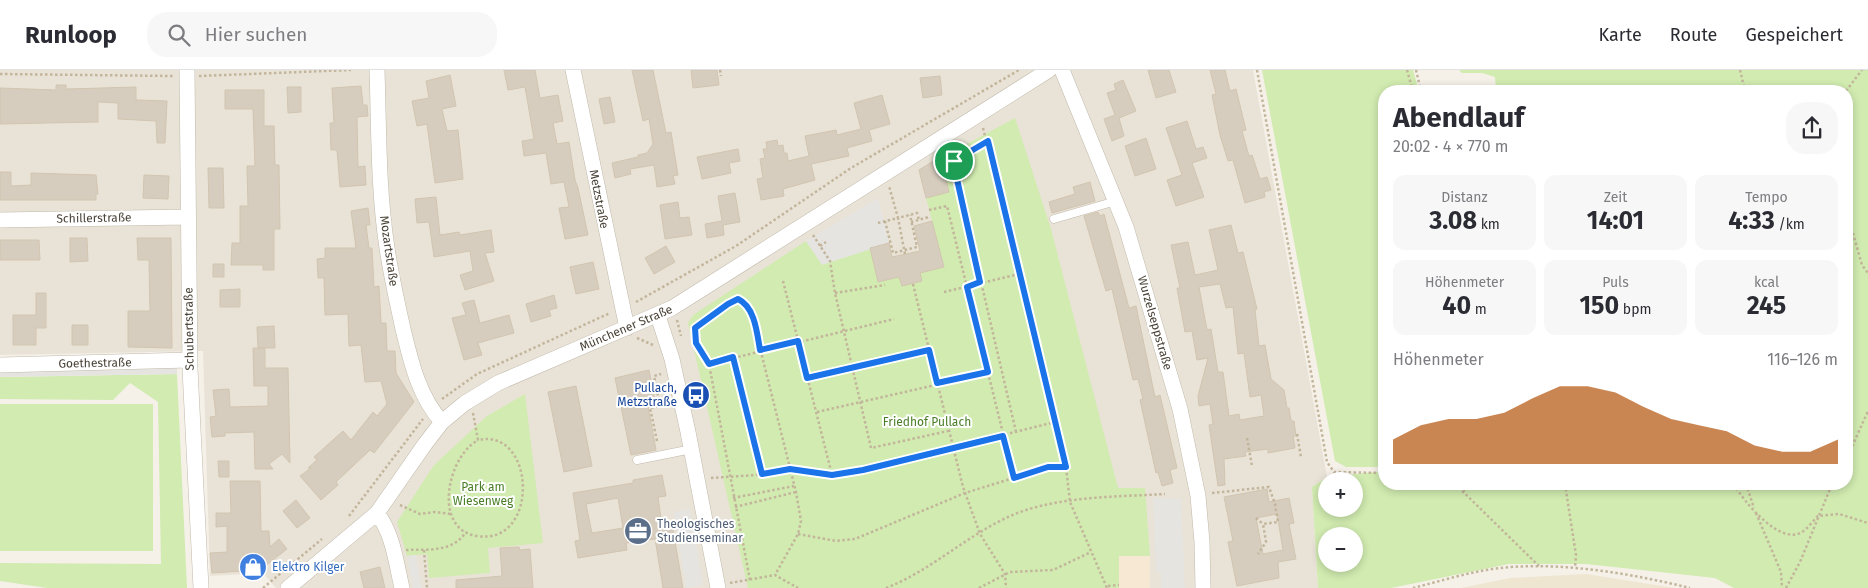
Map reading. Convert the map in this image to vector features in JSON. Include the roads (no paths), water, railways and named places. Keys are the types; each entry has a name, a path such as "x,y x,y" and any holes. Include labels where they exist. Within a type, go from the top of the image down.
{"street":[{"name":"Schubertstraße","path":"188,70 189,360 201,588"},
{"name":"Mozartstraße","path":"376,70 382,200 392,284 406,344 423,397 430,410 442,422"},
{"name":"Metzstraße","path":"573,70 627,328"},
{"name":"Münchener Straße","path":"288,588 376,513 442,422 465,403 498,383 658,316 1048,70"},
{"name":"Wurzelseppstraße","path":"1062,70 1116,201 1146,289 1180,409 1198,496 1203,588"},
{"name":"Schillerstraße","path":"0,220 188,217"},
{"path":"658,316 675,370 723,585"},
{"name":"Goethestraße","path":"0,365 189,360"},
{"path":"376,513 384,522 394,551 402,588"}],"lane":[{"path":"1054,219 1116,201"},
{"path":"637,460 692,449"}],"place":[{"name":"Pullach, Metzstraße","path":"696,395"},
{"name":"Theologisches Studienseminar","path":"638,531"},
{"name":"Elektro Kilger","path":"253,567"}],"park label":[{"name":"Friedhof Pullach","path":"927,422"},
{"name":"Park am Wiesenweg","path":"483,494"}]}
